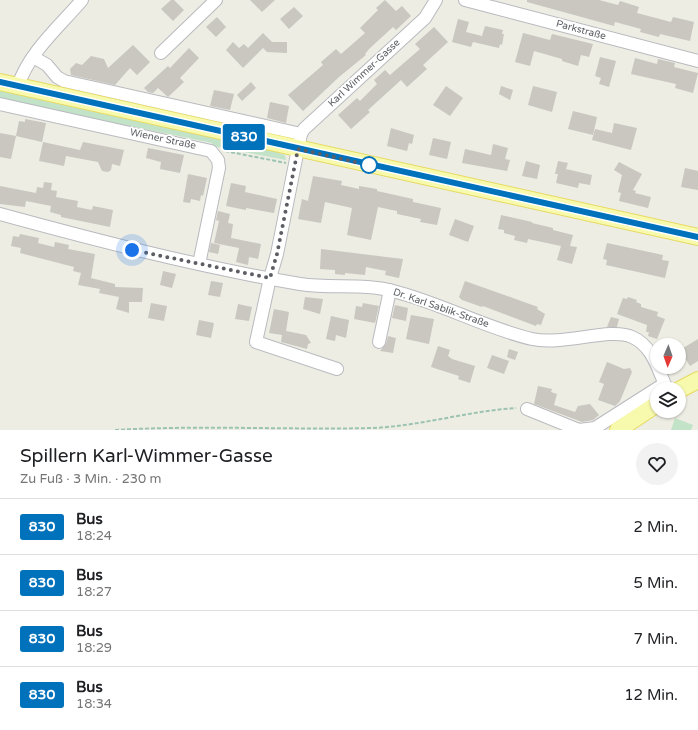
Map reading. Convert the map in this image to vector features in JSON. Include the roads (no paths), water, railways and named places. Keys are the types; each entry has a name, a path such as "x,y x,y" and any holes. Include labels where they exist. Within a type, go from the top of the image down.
{"main road":[{"name":"Wiener Straße","path":"0,82 299,141 698,237"},
{"path":"686,383 698,380"},
{"path":"618,430 650,409"}],"street":[{"path":"18,86 22,74 33,56 82,0"},
{"path":"162,53 216,0"},
{"name":"Karl Wimmer-Gasse","path":"299,141 304,128 425,18 436,0"},
{"name":"Parkstraße","path":"465,0 698,60"},
{"name":"Wiener Straße","path":"33,56 47,65 57,77 64,81 299,141"},
{"name":"Wiener Straße","path":"0,104 206,149 214,154 219,164 219,174 199,264"},
{"path":"299,141 277,254 270,278 256,342 337,369"},
{"name":"Dr. Karl Sablik-Straße","path":"0,214 112,245 304,285 390,290 537,340 558,342 611,335 629,336 639,341 649,350 667,382"},
{"path":"379,342 390,290"},
{"path":"527,409 579,430 588,430 595,428 650,399"}]}
